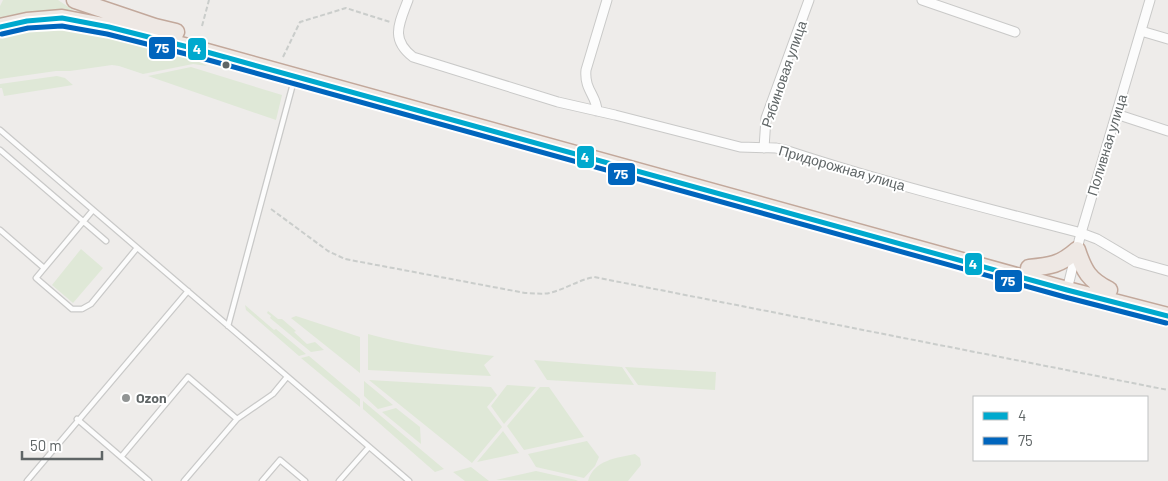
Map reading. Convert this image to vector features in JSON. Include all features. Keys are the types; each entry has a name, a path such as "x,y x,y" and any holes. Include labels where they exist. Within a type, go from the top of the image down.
{"highway":[{"path":"75,0 156,27 326,76 1028,268 1068,285 1109,290 1168,305"},
{"path":"0,27 47,18 73,20 196,49 1068,285 1168,316"},
{"path":"1028,268 1055,265 1077,250 1085,270 1091,278 1109,290"}],"street":[{"path":"399,25 408,0"},
{"path":"597,111 596,104 587,88 585,79 607,0"},
{"name":"Рябиновая улица","path":"764,148 766,118 809,0"},
{"path":"922,0 1015,32"},
{"name":"Поливная улица","path":"1068,285 1081,233 1150,0"},
{"name":"Придорожная улица","path":"399,25 400,43 404,50 413,58 558,102 740,147 785,150 839,168 933,195 1081,233 1097,239 1136,262 1168,271"},
{"path":"1141,31 1168,39"},
{"path":"1116,114 1168,131"}],"lane":[{"path":"228,326 295,76"},
{"path":"0,130 409,481"},
{"path":"0,150 106,241"},
{"path":"93,210 36,278 72,309 82,309 91,304 137,248"},
{"path":"0,230 44,268"},
{"path":"26,481 188,291"},
{"path":"121,457 188,377 238,419"},
{"path":"184,481 238,419 273,394 287,377"},
{"path":"77,419 149,481"},
{"path":"339,481 369,447"},
{"path":"262,481 280,460 305,481"}],"path":[{"path":"202,26 209,0"},
{"path":"283,57 300,22 346,8 399,25"},
{"path":"271,209 328,251 345,259 525,293 542,294 553,292 584,279 594,277 1168,390"}],"green space":[{"path":"3,0 58,0 73,10 40,13 0,23 0,6"},
{"path":"66,26 99,32 197,60 207,66 193,64 143,74 112,65 0,79 0,39 35,29"},
{"path":"191,67 282,95 276,120 148,76"},
{"path":"57,76 65,78 73,85 4,96 2,88 0,88 0,84"},
{"path":"81,249 103,268 73,303 52,285"},
{"path":"245,305 306,354 299,356 246,310"},
{"path":"268,311 278,319 282,319 307,344 315,342 324,350 311,352 270,318 271,316 267,313"},
{"path":"296,316 360,337 360,373 291,318"},
{"path":"368,334 430,347 494,356 484,365 491,376 368,370"},
{"path":"309,356 360,399 360,407 301,358"},
{"path":"534,360 622,367 634,385 547,380"},
{"path":"625,367 716,372 715,390 638,385"},
{"path":"369,380 491,387 497,395 487,407 502,427 472,463"},
{"path":"364,381 393,405 378,409 364,396"},
{"path":"507,385 536,387 504,424 491,406"},
{"path":"540,387 549,387 584,437 524,450 507,426"},
{"path":"363,401 444,469 435,472 363,409"},
{"path":"396,408 420,427 421,444 382,412"},
{"path":"503,431 519,453 477,462"},
{"path":"587,441 599,457 595,466 584,478 536,467 528,454"},
{"path":"635,454 640,458 641,465 628,481 588,481 595,468 600,464"},
{"path":"471,467 489,481 465,481 453,472"},
{"path":"536,471 576,480 578,481 496,480"}],"transit line":[{"name":"4","path":"0,27 27,21 62,18 109,27 196,49 1067,290 1168,316"},
{"name":"75","path":"2,34 28,28 62,26 107,34 194,56 1065,297 1166,323"}],"place":[{"name":"Ozon","path":"126,398"}]}
